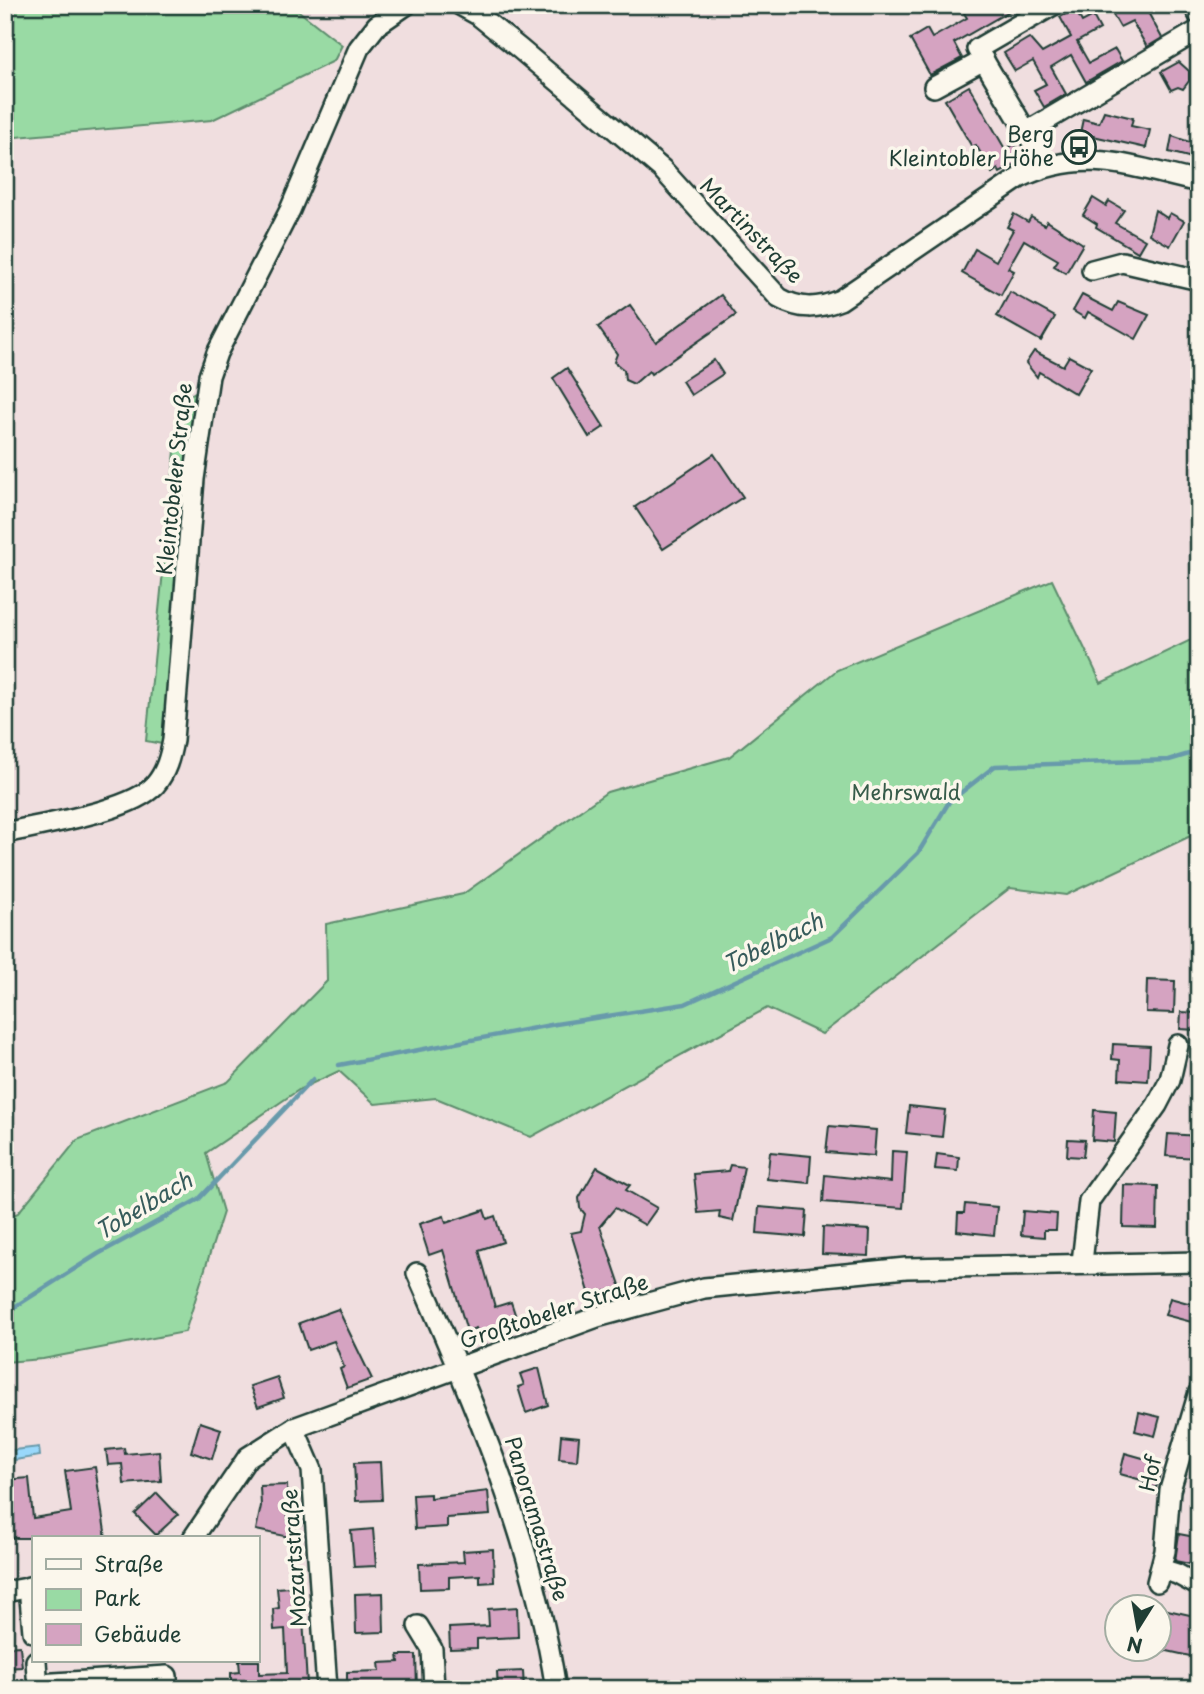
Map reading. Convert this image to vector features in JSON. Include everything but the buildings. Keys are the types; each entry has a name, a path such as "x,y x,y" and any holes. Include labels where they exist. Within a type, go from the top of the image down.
{"street":[{"name":"Kleintobeler Straße","path":"5,833 127,804 154,786 163,773 173,740 194,479 209,376 217,353 290,210 359,48 377,25 406,5"},
{"name":"Martinstraße","path":"460,5 499,32 662,169 779,298 799,307 825,306 840,300 1007,186 1046,165 1079,159 1108,162 1199,182"},
{"path":"1046,165 977,49 1053,5"},
{"path":"1193,5 1199,15"},
{"path":"1028,131 1199,30"},
{"path":"934,87 984,60"},
{"path":"1092,270 1122,262 1199,281"},
{"path":"1082,1262 1089,1201 1157,1105 1170,1080 1178,1045"},
{"name":"Großtobeler Straße","path":"194,1536 248,1457 294,1428 597,1317 704,1288 906,1268 1082,1262 1199,1262"},
{"name":"Panoramastraße","path":"417,1273 494,1455 528,1553 548,1636 556,1689"},
{"name":"Hof","path":"1199,1392 1170,1490 1159,1576 1177,1574 1199,1586"},
{"name":"Mozartstraße","path":"294,1428 313,1470 327,1689"},
{"path":"5,1592 31,1587 32,1610"},
{"path":"418,1626 432,1649 435,1689"},
{"path":"36,1662 38,1687 167,1676 167,1689"}],"green space":[{"path":"5,5 291,5 342,45 334,61 212,120 5,138"},
{"path":"195,392 162,744 146,741 180,401"},
{"name":"Mehrswald","path":"1052,580 1101,683 1199,636 1199,832 1066,895 1010,888 822,1034 767,1008 531,1137 436,1098 375,1104 339,1071 300,1089 206,1153 223,1212 185,1332 43,1359 5,1362 5,1219 18,1213 77,1140 228,1082 327,981 326,924 463,894 607,792 729,757 837,670"}],"water":[{"path":"39,1447 40,1456 15,1460 14,1450"}],"waterway":[{"name":"Tobelbach","path":"339,1065 556,1024 685,1004 832,937 918,853 949,802 995,766 1169,760 1199,751"},
{"name":"Tobelbach","path":"5,1313 98,1254 199,1199 313,1079"}],"place":[{"name":"Berg Kleintobler Höhe","path":"1079,147"}]}
